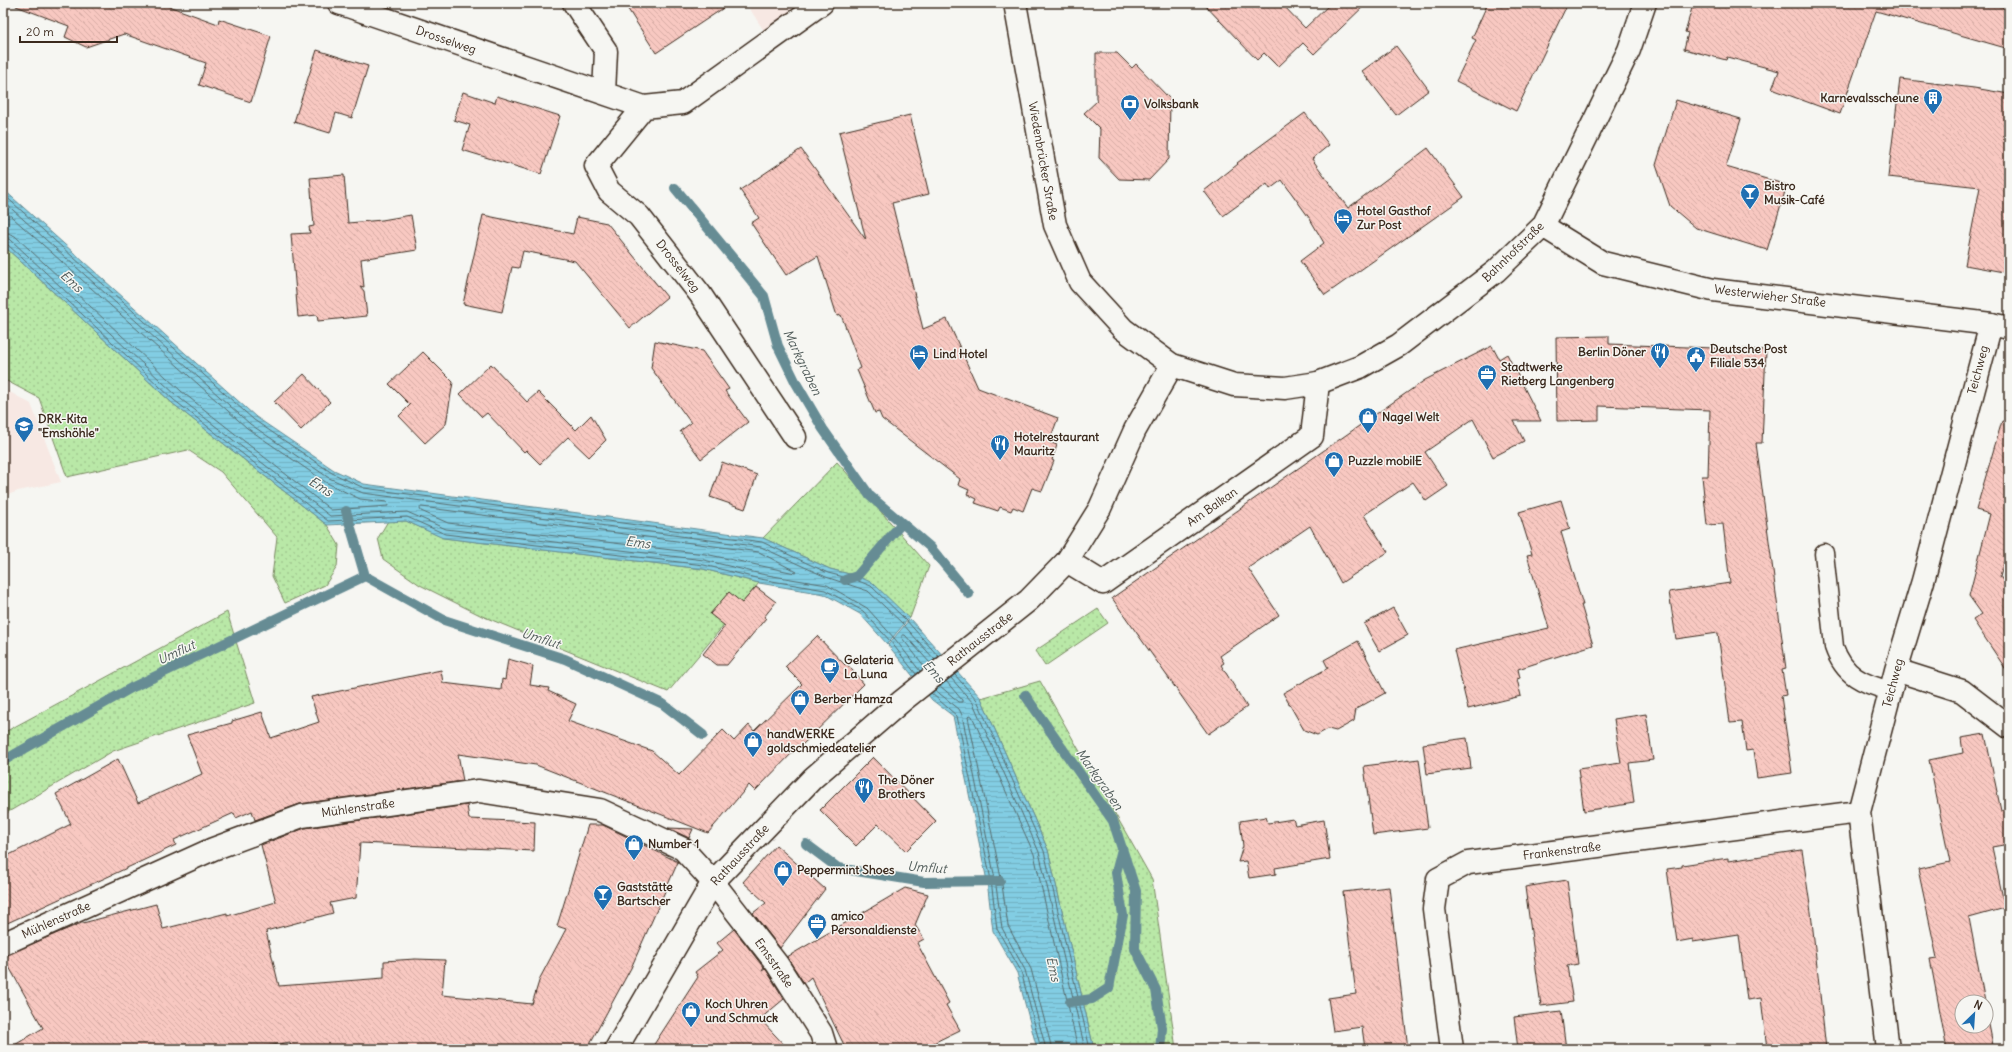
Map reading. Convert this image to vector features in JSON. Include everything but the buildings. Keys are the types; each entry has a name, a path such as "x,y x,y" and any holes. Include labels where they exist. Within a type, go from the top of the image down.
{"street":[{"name":"Drosselweg","path":"339,3 644,107 683,103 822,3"},
{"path":"574,3 606,51 604,93"},
{"name":"Wiedenbrücker Straße","path":"1015,3 1055,225 1080,282 1123,330 1172,365 1234,384 1285,388 1318,383"},
{"name":"Bahnhofstraße","path":"1318,383 1360,367 1399,345 1496,271 1543,226 1629,50 1645,3"},
{"name":"Drosselweg","path":"644,107 596,166 609,191 639,216 700,294 795,437"},
{"name":"Westerwieher Straße","path":"1543,226 1603,263 1714,290 2000,326"},
{"name":"Teichweg","path":"1888,1049 1860,812 1896,670 2000,326"},
{"name":"Rathausstraße","path":"616,1049 713,882 813,778 902,700 1029,600 1067,561 1100,508 1135,430 1172,365"},
{"name":"Am Balkan","path":"1067,561 1103,583 1312,436 1318,383"},
{"path":"1896,670 1962,691 2009,727"},
{"name":"Mühlenstraße","path":"3,944 213,849 302,816 479,792 600,810 683,849 713,882"},
{"name":"Frankenstraße","path":"1452,1049 1434,909 1438,879 1468,863 1860,812"},
{"name":"Emsstraße","path":"713,882 777,964 821,1034 826,1049"}],"lane":[{"path":"1824,554 1834,646 1838,660 1861,682 1891,691"}],"shaded area":[{"path":"746,3 801,3 764,31"},
{"name":"DRK-Kita \"Emshöhle\"","path":"3,388 31,404 61,482 18,491 3,497"}],"green space":[{"path":"3,245 172,403 327,525 339,545 337,567 325,585 285,603 272,576 277,537 221,472 188,450 67,477 39,398 3,379"},
{"path":"837,462 929,566 910,618 857,576 830,569 763,538"},
{"path":"388,521 406,521 444,538 703,569 759,583 668,692 482,616 420,585 383,559 378,538"},
{"path":"1098,609 1108,623 1045,666 1035,651"},
{"path":"227,612 255,703 113,751 3,815 3,733"},
{"path":"1040,681 1152,879 1176,1049 1094,1049 1048,850 981,698"}],"water":[{"name":"Ems","path":"3,189 256,417 334,470 364,484 763,538 830,569 857,576 873,583 909,618 887,644 860,614 824,594 759,583 703,569 443,538 406,521 327,525 172,403 3,245"},
{"name":"Ems","path":"910,619 981,698 1048,850 1094,1049 1037,1049 1017,973 993,931 987,881 953,716 932,700 888,645"}],"waterway":[{"name":"Markgraben","path":"675,188 764,296 778,346 796,383 823,429 870,496 902,523"},
{"name":"Umflut","path":"3,761 131,688 365,576 346,511"},
{"name":"Markgraben","path":"845,580 857,576 902,523 930,547 969,594"},
{"name":"Umflut","path":"365,576 444,620 565,659 663,704 703,735"},
{"name":"Markgraben","path":"1025,695 1113,821 1136,891 1135,949 1156,990 1162,1028 1160,1049"},
{"name":"Umflut","path":"806,844 838,868 924,882 1000,881"},
{"path":"1070,1002 1092,999 1109,988 1123,915 1116,873 1122,849"}],"place":[{"name":"Karnevalsscheune","path":"1933,115"},
{"name":"Volksbank","path":"1130,121"},
{"name":"Bistro Musik-Café","path":"1750,210"},
{"name":"Hotel Gasthof Zur Post","path":"1343,235"},
{"name":"Berlin Döner","path":"1660,369"},
{"name":"Lind Hotel","path":"919,371"},
{"name":"Deutsche Post Filiale 534","path":"1696,373"},
{"name":"Stadtwerke Rietberg Langenberg","path":"1487,391"},
{"name":"Nagel Welt","path":"1368,434"},
{"name":"DRK-Kita \"Emshöhle\"","path":"24,443"},
{"name":"Hotelrestaurant Mauritz","path":"1000,461"},
{"name":"Puzzle mobilE","path":"1334,478"},
{"name":"Gelateria La Luna","path":"830,684"},
{"name":"Berber Hamza","path":"800,716"},
{"name":"handWERKE goldschmiedeatelier","path":"753,758"},
{"name":"The Döner Brothers","path":"864,804"},
{"name":"Number 1","path":"634,861"},
{"name":"Peppermint Shoes","path":"783,887"},
{"name":"Gaststätte Bartscher","path":"603,911"},
{"name":"amico Personaldienste","path":"817,940"},
{"name":"Koch Uhren und Schmuck","path":"691,1028"}]}
